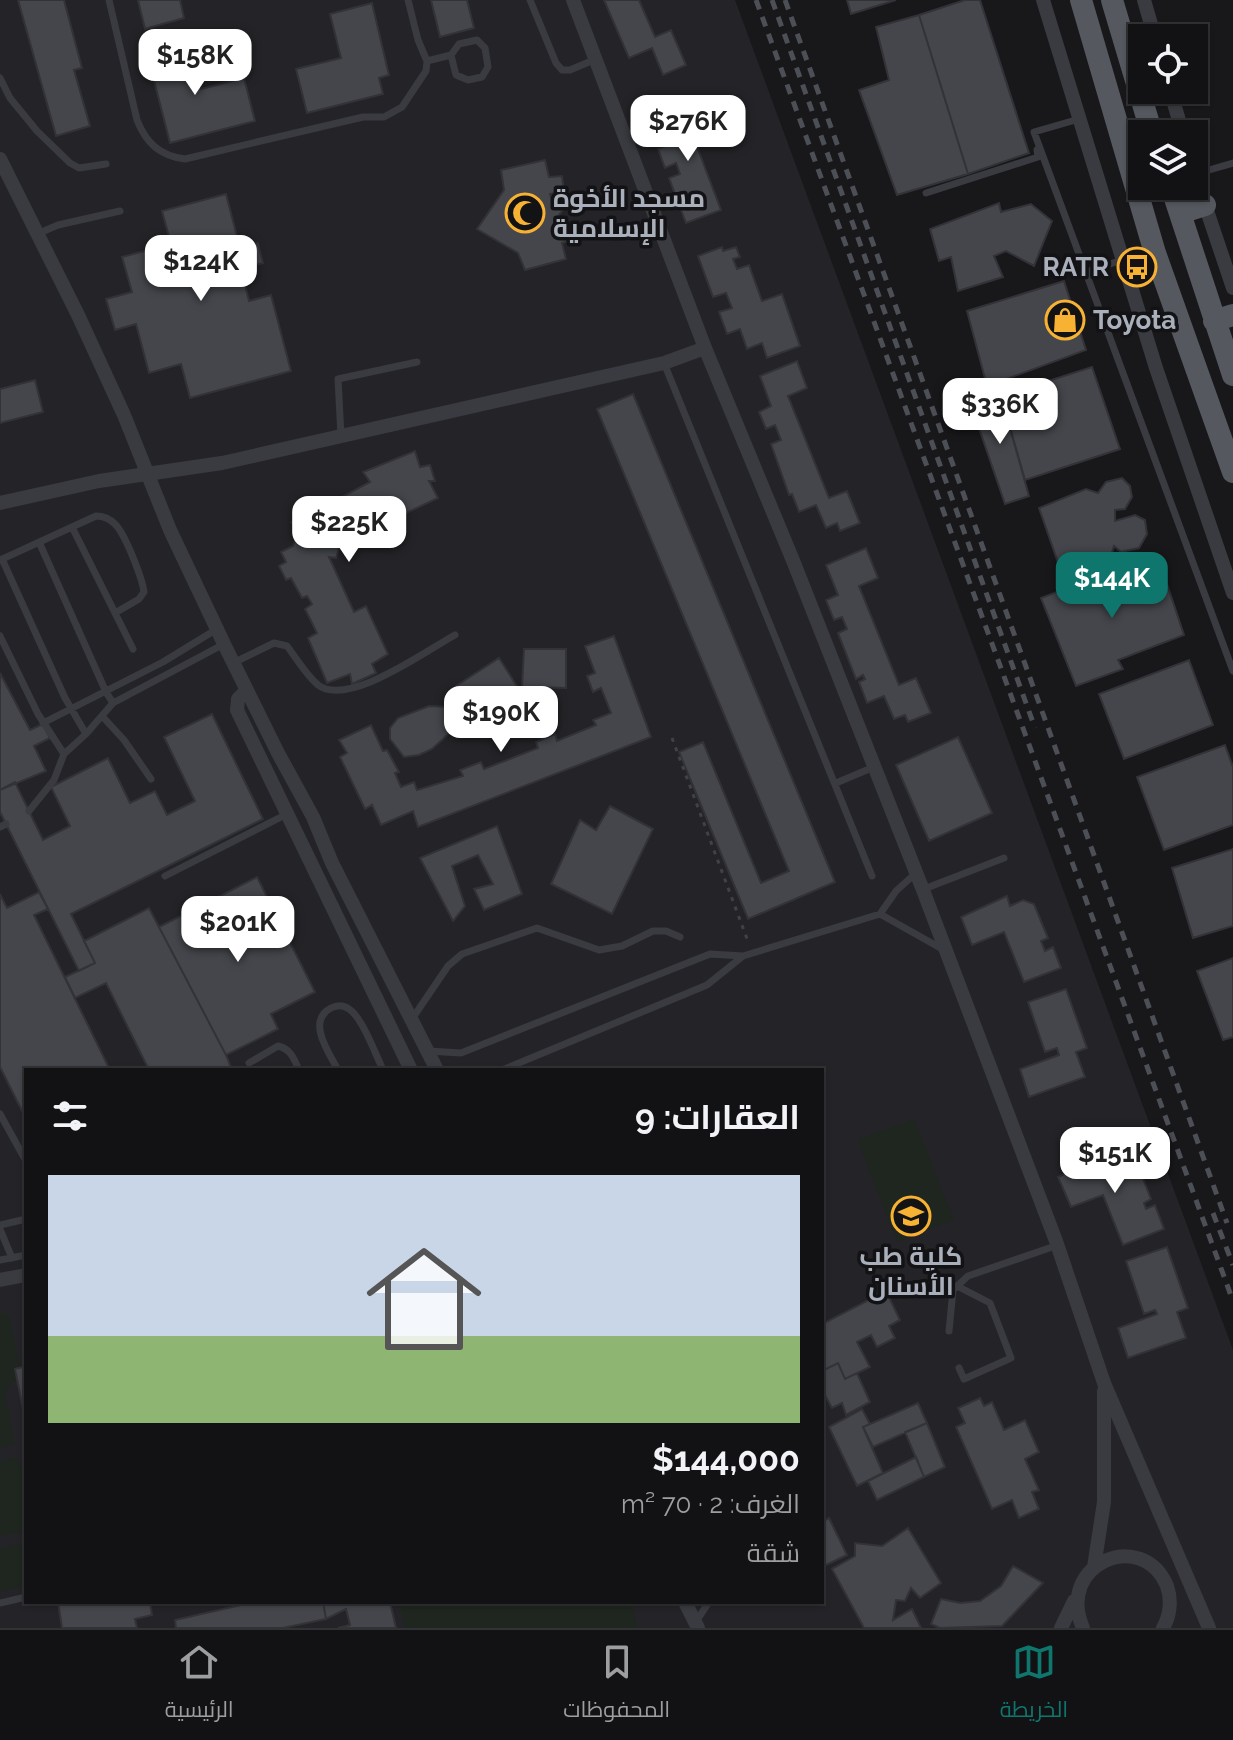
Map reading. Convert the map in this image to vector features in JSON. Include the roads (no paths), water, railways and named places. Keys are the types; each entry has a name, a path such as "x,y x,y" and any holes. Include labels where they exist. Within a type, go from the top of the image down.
{"main road":[{"path":"1081,0 1155,253 1233,472"},
{"path":"1112,0 1148,120"},
{"path":"1176,200 1224,318 1233,375"},
{"path":"1180,213 1205,205"}],"street":[{"path":"573,0 705,348 923,890 1058,1245 1104,1383 1209,1628"},
{"path":"1043,0 1156,368 1233,593"},
{"path":"1144,0 1151,24"},
{"path":"0,159 78,315 233,663 313,817 336,872 436,1068"},
{"path":"1203,200 1232,283"},
{"path":"0,503 146,472 222,463 664,363 705,348"},
{"path":"247,690 238,699 237,710 410,1068"},
{"path":"0,1280 24,1275"},
{"path":"1094,1567 1104,1502 1104,1383"},
{"path":"1061,1628 1082,1580 1107,1559 1123,1556 1138,1558 1152,1566 1163,1578 1169,1591 1170,1606 1163,1628"},
{"path":"1163,1578 1185,1571"},
{"path":"1076,1597 1077,1613 1083,1628"},
{"path":"686,1604 696,1626"}],"lane":[{"path":"109,0 137,120 144,137 161,153 185,159 363,117 392,115 402,107 421,80 427,61 408,0"},
{"path":"530,0 556,63 562,70 570,70 596,59"},
{"path":"427,61 451,55 459,44 477,40 485,48 488,67 482,77 468,80 456,75 451,55"},
{"path":"0,78 10,98 37,131 70,163 79,168 106,164"},
{"path":"1034,132 1079,119"},
{"path":"926,193 1038,157 1034,132"},
{"path":"1034,132 1233,671"},
{"path":"1208,169 1233,163"},
{"path":"37,234 58,225 120,211"},
{"path":"1086,272 1122,260"},
{"path":"341,436 338,379 417,362"},
{"path":"664,363 872,876"},
{"path":"86,734 1,559 96,516 103,516 116,525 143,581 144,592 139,599 115,613"},
{"path":"72,527 133,649"},
{"path":"39,542 113,703"},
{"path":"43,723 163,662 217,629"},
{"path":"233,663 274,643 281,643 287,646 317,684 330,690 355,689 455,635"},
{"path":"0,636 43,723 64,754"},
{"path":"29,811 54,780 64,754 113,703 224,644"},
{"path":"102,716 124,740 151,779"},
{"path":"836,783 874,767"},
{"path":"165,876 287,814"},
{"path":"923,890 1004,858"},
{"path":"428,1051 461,1053 710,954 743,956 880,914 896,891 916,873"},
{"path":"880,914 946,951"},
{"path":"412,1019 448,966 462,954 537,928 599,950 622,946 653,931 666,931 680,937"},
{"path":"507,1068 707,985 743,956"},
{"path":"337,1068 322,1040 319,1026 324,1013 335,1006 347,1007 355,1015 382,1068"},
{"path":"249,1063 278,1046 291,1053 298,1068"},
{"path":"0,1114 24,1157"},
{"path":"12,1258 0,1227 24,1220"},
{"path":"949,1331 953,1290 968,1276 1058,1245"},
{"path":"0,1260 24,1255"},
{"path":"957,1286 990,1303 1011,1358 964,1379 959,1368"},
{"path":"0,1603 24,1597"},
{"path":"696,1626 708,1604"}],"railway":[{"path":"756,0 1233,1301"},
{"path":"772,0 1035,728"},
{"path":"785,0 1227,1223"},
{"path":"1213,1213 1233,1265"}],"place":[{"name":"مسجد الأخوة الإسلامية","path":"525,213"},
{"name":"RATR","path":"1137,267"},
{"name":"Toyota","path":"1065,320"},
{"name":"كلية طب الأسنان","path":"911,1216"}]}
